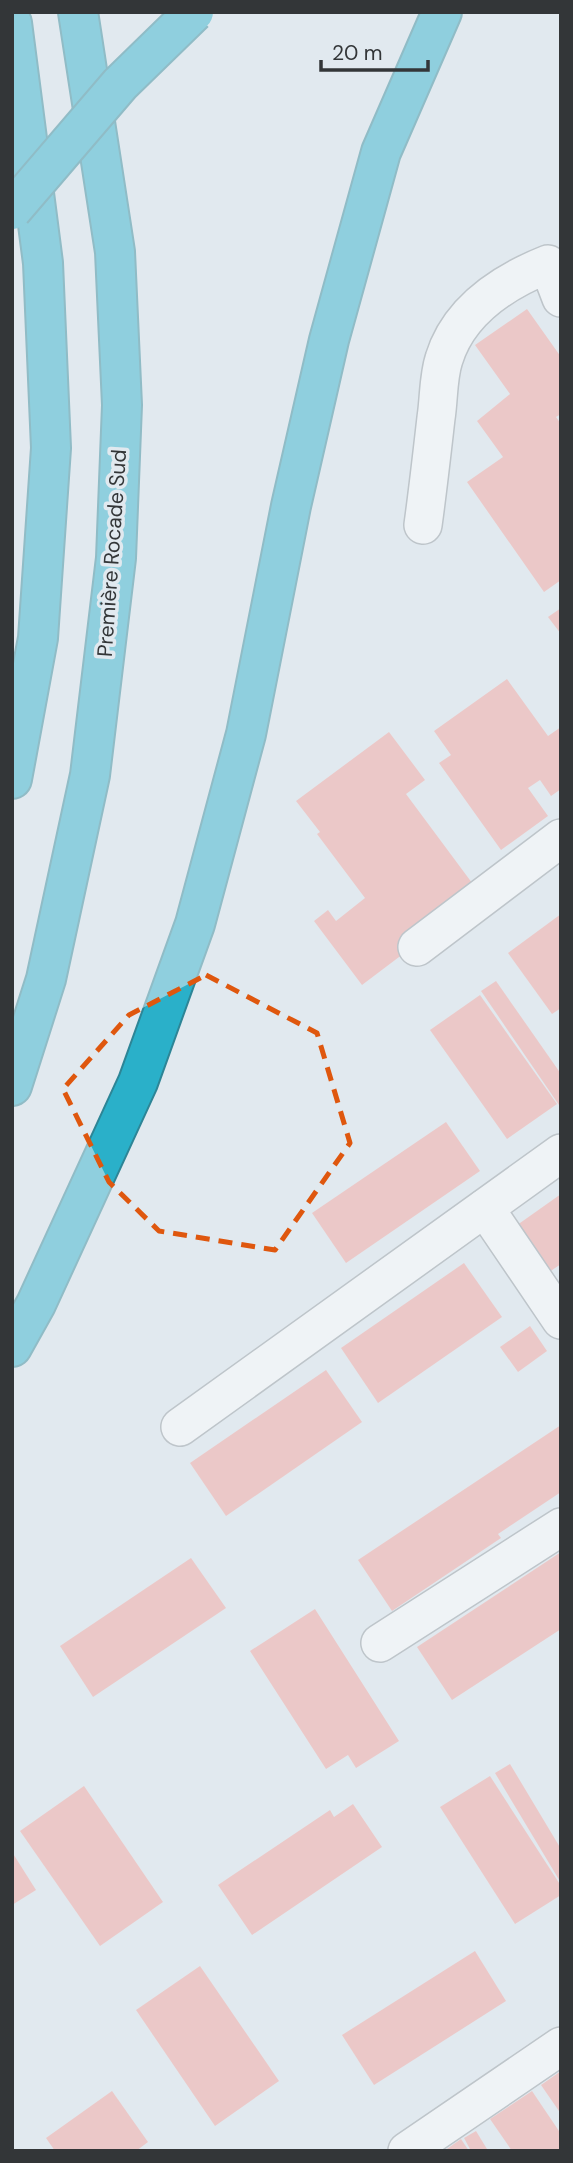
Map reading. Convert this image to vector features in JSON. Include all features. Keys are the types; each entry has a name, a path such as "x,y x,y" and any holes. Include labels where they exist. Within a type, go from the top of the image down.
{"highway":[{"name":"Première Rocade Sud","path":"12,1086 46,979 90,775 116,558 122,405 115,252 78,12"},
{"path":"12,173 101,70 160,12"},
{"path":"12,210 120,84 194,12"},
{"path":"12,1347 36,1304 138,1082 195,924 247,734 294,493 351,260 381,152 442,12"},
{"path":"12,23 22,82 45,303 51,448 38,638 12,779"},
{"path":"12,695 38,638"}],"street":[{"path":"423,525 443,360 457,330 470,312 494,293 523,274 548,264 561,298"},
{"path":"417,947 561,838"},
{"path":"180,1427 561,1153"},
{"path":"485,1208 561,1320"},
{"path":"380,1643 561,1527"},
{"path":"407,2151 561,2046"}],"highlighted area":[{"path":"206,975 317,1033 350,1143 275,1250 159,1231 109,1182 63,1089 129,1015"}],"building":[{"path":"527,309 561,357 561,414 556,417 561,424 561,580 544,592 467,482 503,457 477,421 510,394 475,345"},
{"path":"561,608 561,634 548,617"},
{"path":"507,679 548,736 561,727 561,789 551,796 540,780 528,788 548,816 501,850 439,763 451,755 434,731"},
{"path":"389,732 425,780 406,794 481,895 362,985 314,921 328,910 336,921 365,898 296,801"},
{"path":"561,914 561,1008 552,1014 508,953"},
{"path":"496,981 561,1074 559,1105 481,991"},
{"path":"480,995 557,1104 507,1139 430,1030"},
{"path":"446,1122 480,1171 346,1263 312,1213"},
{"path":"561,1194 561,1264 536,1281 503,1235"},
{"path":"464,1263 502,1317 378,1403 341,1348"},
{"path":"530,1326 547,1351 518,1372 500,1347"},
{"path":"326,1370 362,1422 226,1516 190,1463"},
{"path":"561,1425 561,1492 498,1534 501,1538 392,1611 358,1560"},
{"path":"561,1552 561,1629 452,1700 417,1647"},
{"path":"191,1558 226,1608 93,1697 60,1646"},
{"path":"315,1609 399,1741 356,1768 348,1755 326,1769 250,1651"},
{"path":"510,1764 561,1849 561,1883 495,1773"},
{"path":"490,1776 561,1886 561,1895 515,1924 440,1807"},
{"path":"84,1786 163,1902 100,1946 20,1831"},
{"path":"353,1804 382,1847 252,1935 218,1885 330,1810 334,1817"},
{"path":"12,1852 36,1890 12,1905"},
{"path":"475,1951 506,2001 374,2085 342,2035"},
{"path":"200,1966 279,2081 215,2126 136,2010"},
{"path":"561,2071 561,2114 541,2085"},
{"path":"112,2091 148,2142 136,2151 55,2151 46,2138"},
{"path":"532,2091 561,2134 561,2151 512,2151 490,2119"},
{"path":"476,2131 487,2149 485,2151 471,2151 464,2138"},
{"path":"461,2139 469,2151 444,2151"}]}
